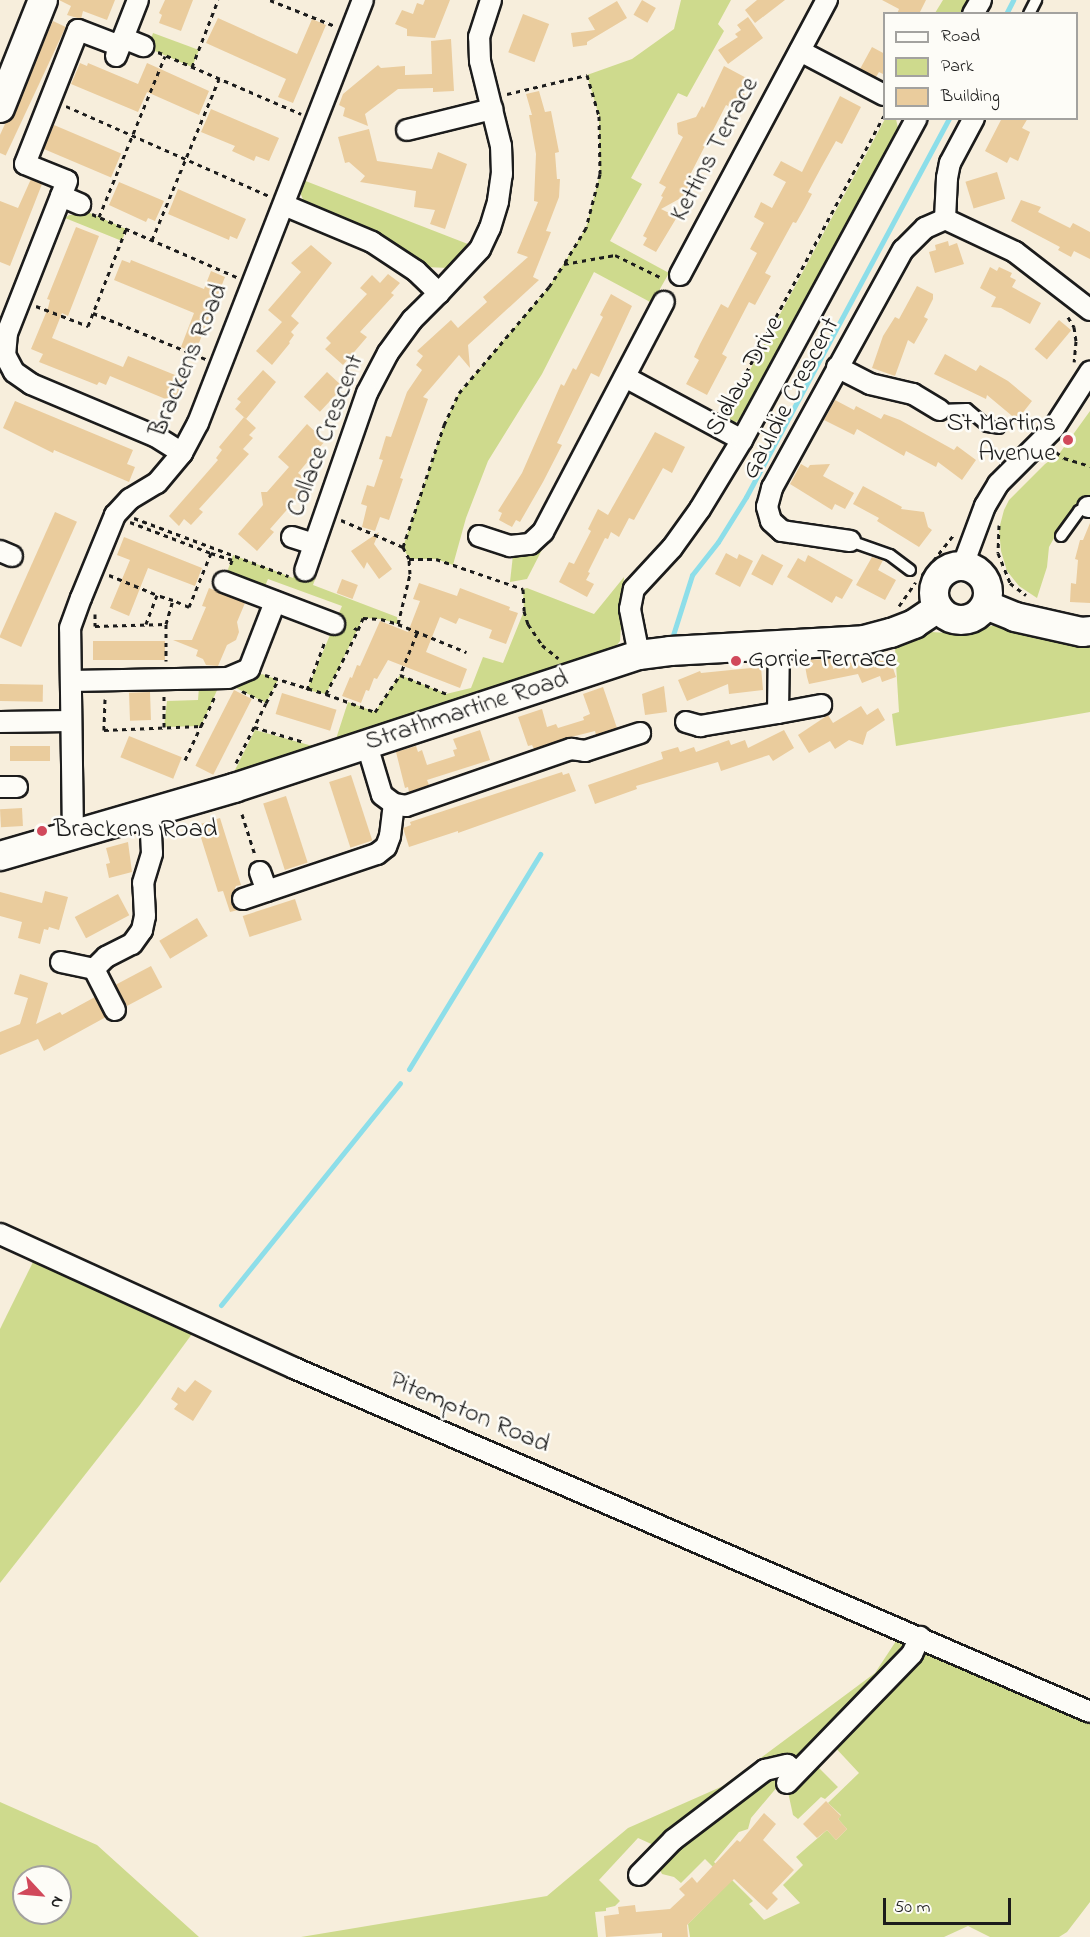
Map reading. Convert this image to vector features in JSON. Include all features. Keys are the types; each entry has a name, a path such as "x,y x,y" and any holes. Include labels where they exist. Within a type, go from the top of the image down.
{"street":[{"path":"0,108 43,0"},
{"path":"120,47 138,0"},
{"name":"Brackens Road","path":"73,836 70,628 115,515 130,500 157,483 182,453 198,423 363,0"},
{"name":"Collace Crescent","path":"305,571 367,393 394,345 412,320 467,266 490,228 502,174 501,146 480,61 479,38 491,0"},
{"name":"Kettins Terrace","path":"672,277 827,0"},
{"path":"143,46 120,47 78,30 25,164 67,181 7,333 5,355 14,372 31,384 154,435 182,453"},
{"path":"800,51 883,94"},
{"path":"407,130 490,103"},
{"name":"Sidlaw Drive","path":"639,656 630,609 634,589 672,548 700,509 742,440 916,120"},
{"path":"973,120 950,163 946,178 945,219 1015,252 1090,310"},
{"path":"61,196 80,204"},
{"path":"284,205 372,242 416,271 439,293"},
{"name":"Gauldie Crescent","path":"850,542 782,531 771,521 767,507 772,488 903,250 925,228 945,219"},
{"path":"479,536 510,546 530,544 543,532 664,302"},
{"path":"837,367 870,384 913,394 940,410"},
{"path":"963,565 985,506 998,484 1048,448 1090,372"},
{"path":"625,377 742,440"},
{"name":"Collace Crescent","path":"292,537 314,544"},
{"path":"963,565 972,567 986,579 989,597 981,613 963,621 953,619 938,608 934,600 936,582 947,569 963,565"},
{"path":"224,582 334,624"},
{"path":"71,681 165,685 229,683 249,669 275,602"},
{"path":"986,605 1015,617 1082,632 1090,631"},
{"name":"Strathmartine Road","path":"0,856 146,816 639,656 864,640 914,624 938,608"},
{"path":"778,713 779,645"},
{"path":"686,722 700,726 821,705"},
{"path":"0,722 71,721"},
{"path":"367,746 382,795 394,804 406,806 571,749 585,751 640,733"},
{"path":"243,899 377,854 386,847 390,836 394,804"},
{"path":"94,969 106,957 132,944 142,930 145,916 144,884 152,853 151,834 146,816"},
{"path":"260,872 267,891"},
{"path":"61,962 94,969"},
{"path":"94,969 115,1010"},
{"name":"Pitempton Road","path":"0,1233 294,1368 1090,1712"},
{"path":"639,1875 673,1840 765,1770 787,1765 792,1778 912,1654 920,1637"}],"lane":[{"path":"940,410 967,409 987,426 999,428"},
{"path":"1061,536 1073,517 1089,507"},
{"name":"Gauldie Crescent","path":"850,542 890,555 910,570"}],"path":[{"path":"192,67 218,0"},
{"path":"270,0 351,33"},
{"path":"143,46 316,121"},
{"path":"99,217 165,56"},
{"path":"403,547 444,425 459,393 549,287 564,264 586,228 600,174 599,116 587,75 490,103"},
{"path":"152,240 219,79"},
{"path":"51,100 269,196 284,205"},
{"path":"717,426 883,120"},
{"path":"80,204 83,210 253,284"},
{"path":"20,299 88,326 126,229"},
{"path":"564,264 615,255 672,277"},
{"path":"93,313 221,366"},
{"path":"1048,448 1061,449"},
{"path":"1048,448 1064,458 1090,466"},
{"path":"325,514 403,547 409,559 410,574 398,624"},
{"path":"115,515 134,518 293,578 297,568 305,571"},
{"path":"93,568 189,607 211,553 115,515"},
{"path":"999,521 998,553 1010,583 1034,602"},
{"path":"409,559 436,559 523,589 524,611 528,624 542,645 560,659"},
{"path":"146,624 157,595"},
{"path":"81,598 96,605 95,626 166,624"},
{"path":"164,727 166,624 173,600"},
{"path":"326,694 363,618 381,619 398,624 466,652"},
{"path":"307,690 334,624 339,620 358,630"},
{"path":"249,669 375,712 400,675 417,633"},
{"path":"400,675 447,695"},
{"path":"235,766 278,680"},
{"path":"184,760 218,688 229,683 266,703"},
{"path":"105,692 104,730 201,726"},
{"path":"254,727 307,742"},
{"path":"242,814 260,872"}],"green space":[{"path":"681,0 731,0 718,24 724,31 687,97 678,93 631,178 642,184 610,241 669,273 652,303 594,272 542,374 488,461 466,518 453,565 436,559 409,559 403,547 444,425 459,393 549,287 586,228 600,174 599,116 587,75 632,59 674,29"},
{"path":"943,0 969,0 963,12 936,12"},
{"path":"153,33 199,50 192,67 148,48"},
{"path":"884,120 896,120 899,133 746,416 734,423 722,422"},
{"path":"303,180 473,246 462,260 448,268 426,267 375,236 313,209 304,202 300,192"},
{"path":"83,210 126,229 122,241 65,218 69,215 81,215"},
{"path":"1090,411 1090,501 1078,505 1064,520 1049,547 1047,567 1037,598 1019,586 1007,571 1001,551 999,529 1004,510 1009,500 1045,464 1059,454"},
{"path":"546,542 527,579 510,582 513,555"},
{"path":"233,555 293,578 297,568 305,571 316,577 313,585 397,617 398,624 381,619 363,618 326,694 307,690 342,606 268,579 263,591 225,578"},
{"path":"624,577 620,641 610,654 334,745 348,702 375,712 400,675 446,694 471,688 483,657 503,663 524,611 523,589 527,588 594,614"},
{"path":"1001,623 1090,636 1090,712 896,746 892,714 899,712 895,648 931,632 965,634"},
{"path":"262,674 278,680 266,703 236,688"},
{"path":"199,687 218,688 201,726 164,727 167,701 198,700"},
{"path":"255,730 327,750 231,778"},
{"path":"34,1260 192,1334 139,1406 0,1583 0,1329"},
{"path":"900,1635 907,1640 907,1651 796,1764 789,1759 658,1847 638,1838 599,1880 620,1901 615,1906 606,1908 606,1911 595,1912 598,1937 301,1937 547,1896 628,1828 723,1786 875,1673"},
{"path":"926,1651 1090,1719 1090,1902 1067,1932 1059,1937 990,1937 968,1926 944,1937 690,1937 688,1924 729,1883 705,1859 681,1883 674,1877 662,1874 657,1864 760,1781 781,1777 783,1780 751,1818 748,1829 739,1832 714,1862 753,1901 749,1904 764,1920 800,1903 783,1885 803,1865 796,1857 827,1830 836,1840 847,1829 838,1819 841,1815 828,1803 859,1773 831,1743"},
{"path":"814,1763 838,1787 825,1799 821,1797 798,1819 793,1815 788,1792"},
{"path":"0,1802 97,1845 199,1937 0,1937"}],"building":[{"path":"59,0 115,0 107,20 83,11 81,19 67,15 71,6"},
{"path":"165,0 193,0 181,31 159,23 162,15 159,13"},
{"path":"425,0 450,0 435,38 407,36 407,29 395,24 402,10 413,14 417,3 423,5"},
{"path":"642,0 656,8 647,23 634,15"},
{"path":"757,0 785,0 755,23 745,10"},
{"path":"882,0 926,0 920,12 898,12 899,9"},
{"path":"617,1 627,18 587,42 587,45 573,47 571,33 595,30 588,18"},
{"path":"523,14 549,24 534,62 508,52"},
{"path":"748,17 763,38 728,64 718,50 738,37 735,34 741,30 737,25"},
{"path":"218,18 297,54 312,19 326,25 293,103 278,97 286,79 206,43"},
{"path":"53,21 66,27 6,156 0,153 0,135"},
{"path":"451,39 454,91 433,92 433,88 398,89 365,114 368,126 343,116 345,108 339,105 343,94 378,65 381,68 405,66 405,75 432,74 431,41"},
{"path":"872,47 883,53 883,74 879,72 876,77 860,69"},
{"path":"80,63 87,66 88,63 138,84 147,63 209,91 199,115 147,92 138,112 71,84"},
{"path":"724,66 752,81 736,110 726,105 689,177 690,193 661,209 677,217 656,252 643,245 647,238 643,236 663,197 661,196 666,187 659,183 683,137 678,134 677,123 696,117 702,106 704,108"},
{"path":"539,91 545,112 551,111 559,152 555,153 557,179 560,179 559,197 546,231 551,232 533,277 539,280 468,345 470,368 459,355 423,397 428,399 400,478 403,479 389,520 380,517 375,531 362,527 367,506 361,504 367,485 374,487 383,460 379,459 386,436 391,437 407,392 422,370 416,365 423,356 417,351 451,320 458,328 487,302 483,297 528,257 517,253 538,202 534,201 536,154 529,115 532,115 526,94"},
{"path":"840,96 861,107 842,144 836,141 808,192 812,194 796,223 793,222 765,273 771,276 755,305 749,302 722,354 727,357 707,395 686,384 699,360 694,357 721,304 728,308 757,253 750,249 764,223 754,217 761,202 772,208 786,182 773,175 781,161 802,172"},
{"path":"211,109 279,138 269,161 256,156 254,161 232,151 235,146 201,132"},
{"path":"1001,120 1027,120 1022,128 1030,132 1018,161 1010,157 1007,163 985,151"},
{"path":"54,125 121,154 111,177 44,149"},
{"path":"369,129 377,161 432,169 438,152 467,164 445,229 430,224 435,210 414,207 416,191 360,182 365,176 349,162 345,163 338,137"},
{"path":"997,172 1005,199 974,208 965,182"},
{"path":"31,179 42,184 10,266 0,262 0,201 18,208"},
{"path":"119,182 164,201 155,221 148,218 146,222 109,205"},
{"path":"178,189 246,219 237,239 230,236 229,240 168,214"},
{"path":"1021,200 1041,207 1038,212 1070,228 1073,223 1090,232 1090,259 1074,251 1071,257 1058,250 1060,247 1011,221"},
{"path":"76,227 99,236 68,316 62,313 52,338 123,367 128,356 185,379 176,400 169,397 168,400 110,376 106,385 99,382 97,385 39,362 43,354 31,349 48,308 50,300 47,299"},
{"path":"948,241 949,246 957,243 964,264 935,273 929,252 936,250 935,245"},
{"path":"311,245 332,263 291,316 299,323 291,332 294,335 290,343 272,365 256,351 282,322 268,310 301,272 291,263"},
{"path":"122,260 130,263 131,260 204,289 211,271 225,277 195,353 181,347 194,313 114,280"},
{"path":"990,267 997,271 999,267 1012,273 1010,277 1016,280 1012,287 1041,303 1030,324 1001,308 991,307 996,297 980,288"},
{"path":"388,274 400,283 391,293 394,295 360,332 367,337 343,365 325,349 331,343 326,338 367,294 360,288 372,275 380,283"},
{"path":"917,286 933,294 933,299 924,317 928,319 914,344 908,340 895,376 872,368 883,336 895,317 899,319"},
{"path":"611,294 632,306 599,377 591,373 557,443 562,445 543,482 520,522 516,520 512,527 499,520 502,513 498,511 522,473 561,384 564,386 573,368 576,370 603,317 600,315"},
{"path":"1059,320 1071,330 1047,359 1035,349"},
{"path":"945,354 976,371 980,365 1008,381 1032,401 1017,420 987,395 986,399 934,374"},
{"path":"263,370 276,382 246,419 235,409 241,402 237,399"},
{"path":"327,372 343,387 320,412 304,397"},
{"path":"835,400 854,410 856,406 881,419 884,414 900,420 954,450 957,446 976,460 962,480 938,462 936,467 906,451 904,456 857,429 854,435 824,420"},
{"path":"15,401 133,450 127,464 135,467 129,482 54,450 53,453 3,428"},
{"path":"244,417 256,428 249,435 253,438 243,449 249,454 199,509 203,512 191,525 184,519 179,526 169,516 218,460 216,458 222,450 219,447"},
{"path":"307,424 325,441 298,473 304,478 299,484 304,489 270,529 274,532 257,551 238,534 263,505 261,492 267,492 289,467 278,457"},
{"path":"655,432 685,447 672,473 663,468 634,520 629,518 619,537 611,532 608,539 605,538 588,572 590,573 586,580 594,584 587,597 559,582 569,562 574,564 591,531 588,529 598,509 608,515"},
{"path":"801,464 808,468 810,465 830,464 823,476 854,493 845,509 835,504 832,510 790,484"},
{"path":"863,486 902,507 901,509 924,512 928,527 932,530 919,547 877,521 879,518 853,504"},
{"path":"55,512 77,522 21,647 0,636"},
{"path":"1090,523 1090,603 1070,602 1071,583 1076,584 1078,560 1075,559 1080,540 1083,540"},
{"path":"379,532 374,544 392,569 379,579 367,562 364,569 351,551"},
{"path":"124,537 202,568 195,586 148,568 129,616 110,608 130,560 117,555"},
{"path":"726,553 737,559 739,554 753,561 740,587 715,574"},
{"path":"762,554 783,565 772,586 751,574"},
{"path":"808,555 853,580 842,599 836,596 832,603 787,577 798,558 805,562"},
{"path":"872,557 883,560 878,570 896,580 885,600 856,585"},
{"path":"342,579 358,585 352,599 337,593"},
{"path":"419,583 457,596 460,588 510,607 509,610 518,613 506,644 489,638 492,630 459,618 456,624 440,617 426,652 467,669 460,688 388,660 377,679 374,678 369,691 366,690 361,703 342,696 357,665 360,666 380,621 408,632 420,601 413,599"},
{"path":"209,588 245,603 237,622 239,632 236,640 227,645 218,666 206,665 203,659 196,656 198,650 173,640 192,640 206,607 202,606"},
{"path":"93,641 165,641 165,660 93,660"},
{"path":"875,654 878,660 889,656 896,677 882,682 880,676 862,683 858,674 809,684 804,660 832,659 833,669"},
{"path":"761,667 763,690 729,694 728,684 687,701 678,680 700,671 701,673"},
{"path":"0,684 43,685 43,702 0,701"},
{"path":"664,686 667,712 645,715 642,694"},
{"path":"603,687 617,728 596,735 595,731 567,738 534,749 532,745 528,746 518,717 542,709 547,727 556,724 558,728 584,720 583,717 590,714 583,694"},
{"path":"234,690 252,699 213,775 195,766"},
{"path":"150,692 151,720 130,721 129,693"},
{"path":"282,693 337,710 330,731 276,714"},
{"path":"861,706 867,715 878,708 885,720 867,732 863,745 849,740 835,749 830,741 809,753 798,735 828,715 833,723"},
{"path":"480,730 490,760 427,780 429,785 409,792 408,787 405,788 396,752 416,746 418,752 422,750 427,765 455,756 453,750 457,749 453,739"},
{"path":"784,730 794,748 773,761 769,755 721,771 718,762 636,786 637,789 595,804 588,785 663,759 661,752 678,747 680,752 694,747 696,752 729,740 731,745 745,740 748,748"},
{"path":"129,736 182,757 173,779 120,757"},
{"path":"10,746 50,746 50,761 10,761"},
{"path":"562,772 563,775 569,773 576,791 458,833 458,831 409,847 403,828 411,825 410,822"},
{"path":"351,775 372,841 350,848 329,782"},
{"path":"286,796 308,863 285,870 263,803"},
{"path":"22,808 23,826 1,827 0,809"},
{"path":"220,818 241,885 236,886 231,897 232,903 238,910 230,912 223,891 218,892 197,825"},
{"path":"128,842 132,872 109,878 106,864 110,863 106,848"},
{"path":"45,891 68,897 59,930 49,927 48,930 44,929 40,944 18,938 22,922 0,916 0,892 42,903"},
{"path":"118,894 129,915 86,938 75,917"},
{"path":"295,899 302,920 249,937 243,916"},
{"path":"197,918 208,936 170,959 159,941"},
{"path":"151,966 162,987 127,1006 116,985"},
{"path":"20,974 48,983 36,1024 60,1012 62,1015 95,997 106,1017 44,1051 38,1039 0,1055 0,1032 20,1024 28,998 14,994"},
{"path":"195,1380 212,1391 193,1421 174,1409 178,1404 171,1399 178,1387 185,1392"},
{"path":"826,1801 841,1816 838,1819 847,1829 836,1840 827,1830 817,1838 803,1824"},
{"path":"764,1813 776,1824 763,1840 794,1870 772,1893 778,1899 767,1910 734,1879 687,1925 688,1937 662,1937 662,1933 606,1937 604,1916 619,1914 618,1907 635,1905 636,1912 670,1909 685,1895 679,1889 692,1877 697,1883 737,1840 740,1842"}],"waterway":[{"path":"1007,12 1013,0"},
{"path":"673,635 692,575 718,542 746,497 948,120"},
{"path":"409,1069 540,854"},
{"path":"221,1305 400,1083"}],"place":[{"name":"St Martins Avenue","path":"1068,440"},
{"name":"Gorrie Terrace","path":"736,661"},
{"name":"Brackens Road","path":"42,831"}]}
